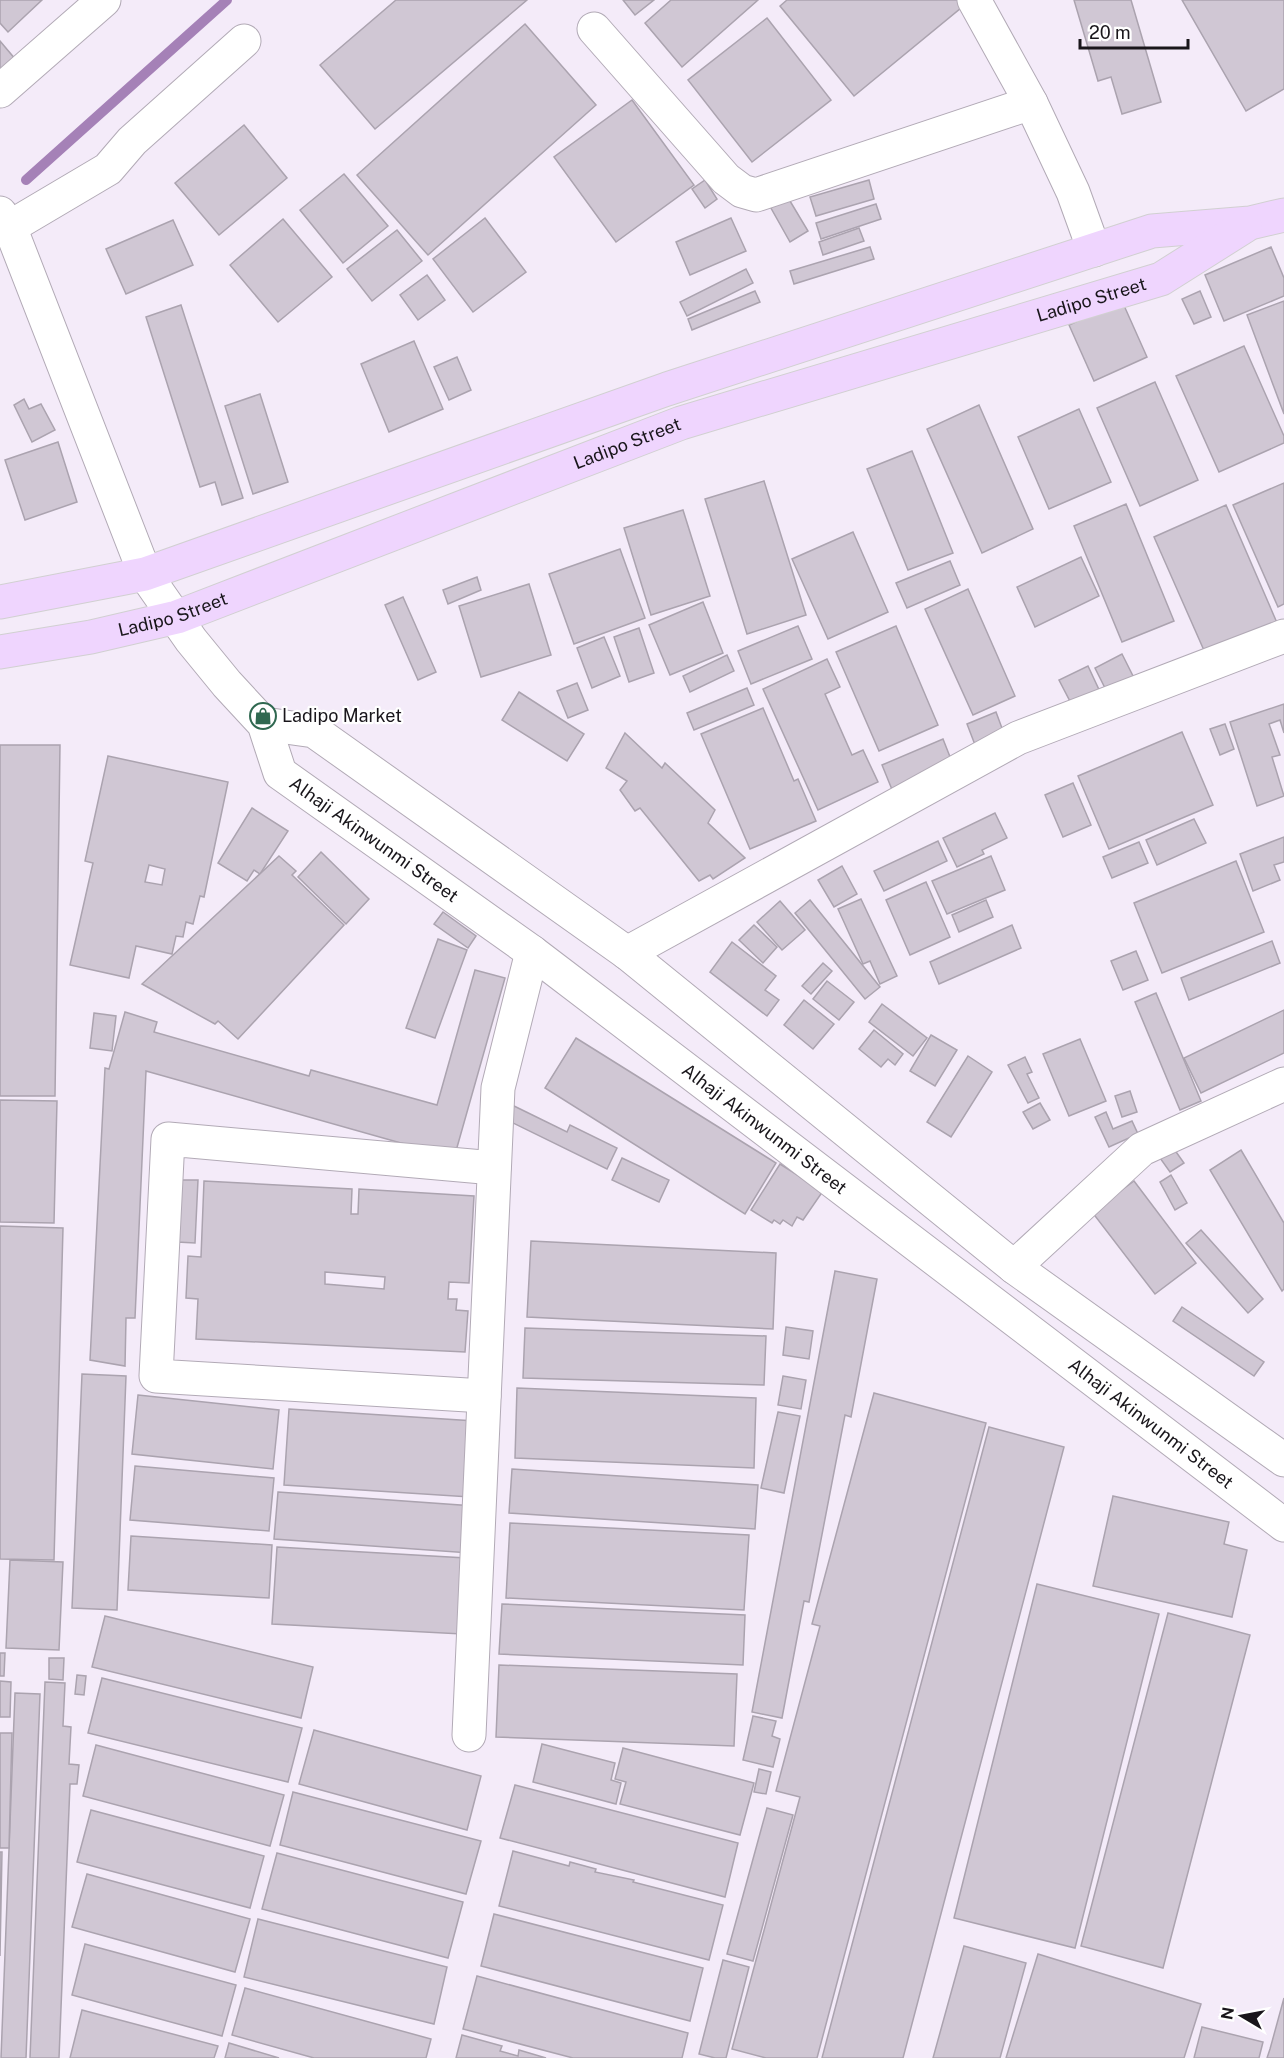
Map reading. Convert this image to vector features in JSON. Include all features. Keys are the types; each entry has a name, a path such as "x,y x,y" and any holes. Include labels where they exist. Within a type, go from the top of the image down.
{"main road":[{"name":"Ladipo Street","path":"0,602 145,574 668,388 1152,231 1250,223 1284,215"},
{"name":"Ladipo Street","path":"0,652 91,638 177,617 681,423 1161,279 1250,223"}],"street":[{"path":"0,91 104,0"},
{"path":"974,0 1031,103 1073,192 1094,250"},
{"path":"594,29 726,179 742,191 756,195 1031,103"},
{"path":"5,220 108,169 132,141 244,41"},
{"name":"Alhaji Akinwunmi Street","path":"5,220 145,574 191,640 264,724 279,773 532,952 1284,1525"},
{"path":"627,953 1018,738 1284,636"},
{"path":"264,724 314,731 627,953 1014,1267 1284,1460"},
{"path":"469,1735 498,1088 532,952"},
{"path":"1014,1267 1142,1149 1284,1084"},
{"path":"484,1396 156,1376 168,1139 494,1168"}],"building":[{"path":"0,0 42,0 8,32 0,23"},
{"path":"396,0 527,0 375,129 320,65"},
{"path":"623,0 654,0 635,15"},
{"path":"671,0 758,0 682,67 645,23"},
{"path":"787,0 965,0 967,3 854,96 780,6"},
{"path":"1074,0 1131,0 1161,102 1122,114 1111,77 1098,81"},
{"path":"1182,0 1284,0 1284,89 1246,111"},
{"path":"767,18 831,100 752,162 688,80"},
{"path":"525,24 596,105 428,255 357,175"},
{"path":"0,41 16,60 0,74"},
{"path":"632,100 694,185 616,242 554,157"},
{"path":"244,125 287,178 219,235 175,183"},
{"path":"344,174 388,226 343,263 300,210"},
{"path":"705,180 717,199 705,208 692,189"},
{"path":"869,180 874,199 816,216 810,197"},
{"path":"784,191 808,231 790,242 767,201"},
{"path":"876,204 881,219 821,239 816,223"},
{"path":"485,218 526,272 473,312 433,259"},
{"path":"731,218 746,251 690,275 676,242"},
{"path":"283,219 332,277 278,322 230,265"},
{"path":"173,220 193,265 126,294 106,249"},
{"path":"859,228 864,241 823,255 819,242"},
{"path":"397,230 422,261 372,301 347,269"},
{"path":"870,247 874,259 794,284 790,271"},
{"path":"1271,247 1284,278 1284,296 1224,321 1205,275"},
{"path":"746,269 753,283 687,316 680,302"},
{"path":"427,275 445,300 418,320 400,295"},
{"path":"755,291 760,302 692,330 688,319"},
{"path":"1200,291 1211,317 1194,324 1182,299"},
{"path":"1122,301 1147,357 1094,381 1069,325"},
{"path":"1284,301 1284,414 1247,315"},
{"path":"181,305 243,498 222,505 215,482 200,487 146,317"},
{"path":"414,341 443,409 389,432 361,364"},
{"path":"1244,346 1284,436 1284,443 1219,472 1176,376"},
{"path":"457,357 471,390 449,400 434,367"},
{"path":"1155,382 1198,480 1140,506 1097,408"},
{"path":"260,394 288,482 253,494 225,406"},
{"path":"24,399 29,409 41,404 55,430 32,442 14,405"},
{"path":"979,405 1033,529 982,553 927,429"},
{"path":"1079,409 1111,482 1049,509 1018,437"},
{"path":"58,442 77,502 25,520 5,460"},
{"path":"912,451 953,553 908,570 867,469"},
{"path":"764,481 806,615 747,634 705,499"},
{"path":"1284,483 1284,604 1278,607 1233,505"},
{"path":"1126,504 1174,621 1122,642 1074,526"},
{"path":"1226,505 1281,632 1210,664 1154,537"},
{"path":"683,510 710,596 651,615 624,528"},
{"path":"853,532 888,612 828,639 792,559"},
{"path":"620,549 645,618 574,644 549,574"},
{"path":"1081,557 1099,596 1035,627 1017,587"},
{"path":"950,561 960,585 907,608 896,583"},
{"path":"477,577 481,590 448,604 443,590"},
{"path":"529,584 551,655 481,677 459,606"},
{"path":"968,589 1015,696 973,715 925,609"},
{"path":"403,597 436,672 418,680 385,605"},
{"path":"703,602 723,653 670,675 649,625"},
{"path":"798,626 812,659 751,684 738,651"},
{"path":"896,626 938,725 879,751 836,652"},
{"path":"639,628 654,673 629,682 614,637"},
{"path":"604,637 620,676 592,688 577,648"},
{"path":"1122,654 1134,678 1107,692 1095,668"},
{"path":"727,655 734,671 690,692 683,676"},
{"path":"827,659 840,687 825,694 852,755 863,750 878,782 818,810 763,689"},
{"path":"1088,666 1101,694 1073,707 1059,680"},
{"path":"577,683 588,710 568,718 557,691"},
{"path":"747,688 754,705 694,730 687,713"},
{"path":"519,692 584,734 567,761 502,720"},
{"path":"1284,704 1284,733 1280,720 1269,724 1280,755 1272,757 1284,796 1257,806 1230,722"},
{"path":"763,708 794,781 798,779 816,821 750,849 701,734"},
{"path":"996,712 1006,739 977,750 967,724"},
{"path":"1225,724 1234,749 1220,755 1210,729"},
{"path":"1182,732 1213,805 1109,849 1078,776"},
{"path":"625,733 662,768 665,763 715,810 708,823 745,858 713,879 710,875 699,881 640,808 635,811 620,790 627,781 606,768"},
{"path":"943,739 954,767 893,792 882,765"},
{"path":"0,745 60,745 55,1096 0,1096"},
{"path":"108,756 228,782 204,897 200,896 193,924 186,922 183,937 176,936 172,954 136,946 129,978 70,965 93,863 85,861","holes":["149,865 165,869 162,885 145,882"]},
{"path":"1073,783 1091,825 1063,837 1045,795"},
{"path":"252,808 288,831 260,874 254,870 247,881 218,863"},
{"path":"995,813 1007,838 982,850 984,854 957,867 943,838"},
{"path":"1194,819 1206,843 1157,865 1146,840"},
{"path":"1284,837 1284,862 1274,865 1280,880 1253,891 1240,854"},
{"path":"938,841 947,861 884,891 874,871"},
{"path":"1139,842 1148,863 1112,878 1103,857"},
{"path":"321,852 369,899 346,924 298,877"},
{"path":"279,856 296,871 292,875 344,925 238,1039 218,1021 215,1024 142,984"},
{"path":"991,856 1005,890 947,914 932,881"},
{"path":"1236,861 1264,932 1162,973 1134,903"},
{"path":"842,866 857,894 834,907 818,880"},
{"path":"926,882 950,937 910,955 886,900"},
{"path":"861,899 897,976 880,984 870,961 863,964 838,909"},
{"path":"810,900 880,987 865,999 795,913"},
{"path":"986,900 993,917 959,932 952,915"},
{"path":"780,901 805,930 782,950 757,922"},
{"path":"443,912 476,936 468,948 434,924"},
{"path":"754,925 777,947 763,963 739,940"},
{"path":"1012,925 1021,948 939,984 930,962"},
{"path":"438,939 467,950 435,1038 406,1028"},
{"path":"1272,941 1280,963 1189,1000 1181,978"},
{"path":"732,942 776,976 765,990 779,1000 767,1016 710,972"},
{"path":"1136,951 1148,980 1123,990 1111,961"},
{"path":"823,963 832,971 811,994 802,986"},
{"path":"475,970 505,978 454,1158 146,1071 135,1318 126,1318 125,1366 90,1360 105,1068 109,1069 125,1012 157,1022 154,1032 309,1076 311,1070 437,1105"},
{"path":"827,981 854,1002 839,1020 813,999"},
{"path":"1156,993 1201,1101 1180,1110 1135,1002"},
{"path":"804,1000 834,1024 813,1049 784,1025"},
{"path":"882,1004 927,1038 913,1056 869,1022"},
{"path":"1284,1010 1284,1053 1201,1093 1184,1058"},
{"path":"94,1013 116,1016 112,1051 90,1048"},
{"path":"874,1030 903,1054 895,1065 888,1059 881,1067 859,1049"},
{"path":"931,1035 957,1050 935,1086 910,1071"},
{"path":"576,1038 776,1163 745,1214 545,1088"},
{"path":"1080,1039 1106,1101 1069,1116 1043,1054"},
{"path":"968,1056 992,1072 951,1137 927,1122"},
{"path":"1025,1057 1032,1072 1027,1074 1039,1098 1028,1103 1008,1065"},
{"path":"1130,1091 1137,1112 1122,1117 1115,1096"},
{"path":"0,1100 57,1101 54,1223 0,1222"},
{"path":"1040,1103 1050,1120 1033,1129 1023,1112"},
{"path":"512,1105 567,1132 570,1125 617,1148 607,1169 505,1119"},
{"path":"1106,1112 1113,1129 1132,1121 1138,1134 1109,1147 1095,1117"},
{"path":"1174,1149 1184,1163 1170,1172 1160,1158"},
{"path":"1241,1150 1284,1223 1284,1289 1282,1291 1210,1170"},
{"path":"622,1158 669,1180 659,1202 612,1180"},
{"path":"780,1164 823,1191 803,1220 797,1217 792,1226 783,1220 780,1224 774,1220 772,1223 751,1210"},
{"path":"1171,1175 1187,1203 1175,1210 1160,1182"},
{"path":"179,1180 198,1180 195,1243 177,1242"},
{"path":"204,1181 352,1189 351,1214 358,1214 359,1189 474,1196 469,1283 449,1282 448,1299 457,1299 456,1310 468,1311 465,1352 196,1339 198,1299 186,1298 188,1256 201,1257","holes":["325,1272 385,1277 384,1289 325,1284"]},
{"path":"1134,1181 1196,1263 1155,1294 1092,1212"},
{"path":"0,1226 63,1228 54,1560 0,1559"},
{"path":"1201,1230 1263,1299 1248,1313 1186,1243"},
{"path":"531,1241 776,1253 773,1329 527,1317"},
{"path":"835,1271 877,1279 851,1417 845,1415 809,1602 804,1601 782,1718 752,1712"},
{"path":"1182,1307 1264,1362 1254,1376 1173,1321"},
{"path":"786,1327 813,1331 809,1359 783,1355"},
{"path":"525,1328 766,1336 764,1385 523,1378"},
{"path":"82,1374 126,1376 117,1610 72,1608"},
{"path":"783,1376 806,1380 801,1409 778,1405"},
{"path":"517,1388 756,1398 754,1468 515,1458"},
{"path":"874,1393 986,1423 817,2058 766,2058 732,2049 800,1797 776,1791 820,1626 812,1624"},
{"path":"138,1395 279,1410 273,1469 132,1454"},
{"path":"289,1409 475,1421 470,1497 284,1485"},
{"path":"778,1412 800,1416 784,1493 761,1488"},
{"path":"989,1427 1064,1447 903,2058 822,2058"},
{"path":"135,1466 274,1478 269,1531 130,1520"},
{"path":"512,1469 758,1485 755,1529 509,1513"},
{"path":"278,1492 474,1506 470,1553 274,1539"},
{"path":"1113,1496 1229,1522 1224,1544 1247,1550 1232,1617 1093,1586"},
{"path":"510,1523 749,1535 744,1610 506,1598"},
{"path":"131,1536 272,1545 269,1598 128,1590"},
{"path":"277,1547 466,1558 462,1634 272,1624"},
{"path":"10,1560 63,1562 59,1650 6,1648"},
{"path":"1037,1584 1159,1614 1075,1948 954,1918"},
{"path":"502,1604 745,1615 743,1665 499,1654"},
{"path":"1168,1613 1250,1635 1163,1968 1081,1946"},
{"path":"105,1616 313,1667 301,1718 92,1667"},
{"path":"0,1653 5,1653 4,1676 0,1676"},
{"path":"49,1658 64,1658 63,1680 49,1679"},
{"path":"499,1665 737,1674 734,1746 496,1737"},
{"path":"77,1675 86,1676 84,1695 75,1694"},
{"path":"102,1678 302,1728 288,1782 88,1733"},
{"path":"0,1681 11,1682 10,1717 0,1717"},
{"path":"45,1682 65,1683 63,1726 71,1727 69,1764 79,1765 77,1784 70,1784 59,2058 30,2058"},
{"path":"15,1693 40,1694 26,2058 1,2058"},
{"path":"753,1716 776,1721 772,1736 780,1739 773,1767 743,1760"},
{"path":"314,1730 481,1776 467,1830 299,1784"},
{"path":"0,1733 12,1733 9,1848 0,1848"},
{"path":"542,1744 615,1763 611,1780 621,1783 616,1804 533,1782"},
{"path":"96,1745 284,1795 270,1846 83,1796"},
{"path":"623,1748 754,1783 740,1835 620,1804 626,1782 615,1779"},
{"path":"759,1769 771,1772 766,1794 754,1792"},
{"path":"515,1785 738,1843 725,1897 500,1838"},
{"path":"293,1792 481,1841 466,1894 280,1845"},
{"path":"767,1808 793,1815 753,1961 727,1954"},
{"path":"91,1810 264,1856 250,1908 77,1862"},
{"path":"513,1851 569,1866 570,1862 596,1869 595,1872 634,1880 633,1882 723,1905 709,1960 499,1906"},
{"path":"0,1852 2,1852 0,1956"},
{"path":"277,1853 463,1902 448,1958 262,1909"},
{"path":"87,1874 250,1919 235,1972 72,1927"},
{"path":"494,1914 703,1968 690,2021 481,1966"},
{"path":"258,1919 447,1967 434,2024 244,1977"},
{"path":"85,1944 236,1985 222,2036 72,1995"},
{"path":"964,1946 1026,1963 1000,2058 933,2058"},
{"path":"1038,1954 1201,2004 1184,2058 1006,2058"},
{"path":"723,1960 749,1967 726,2058 715,2058 699,2054"},
{"path":"477,1976 688,2033 682,2058 573,2058 463,2029"},
{"path":"245,1988 431,2039 426,2058 314,2058 232,2035"},
{"path":"1284,1998 1284,2058 1267,2058 1270,2049"},
{"path":"82,2010 218,2046 214,2058 70,2058"},
{"path":"1202,2027 1263,2042 1259,2058 1194,2058"},
{"path":"462,2035 502,2046 500,2051 518,2056 519,2050 546,2058 456,2058"},
{"path":"229,2043 279,2058 225,2058"}],"waterway":[{"path":"26,180 227,0"}],"place":[{"name":"Ladipo Market","path":"263,716"}]}
